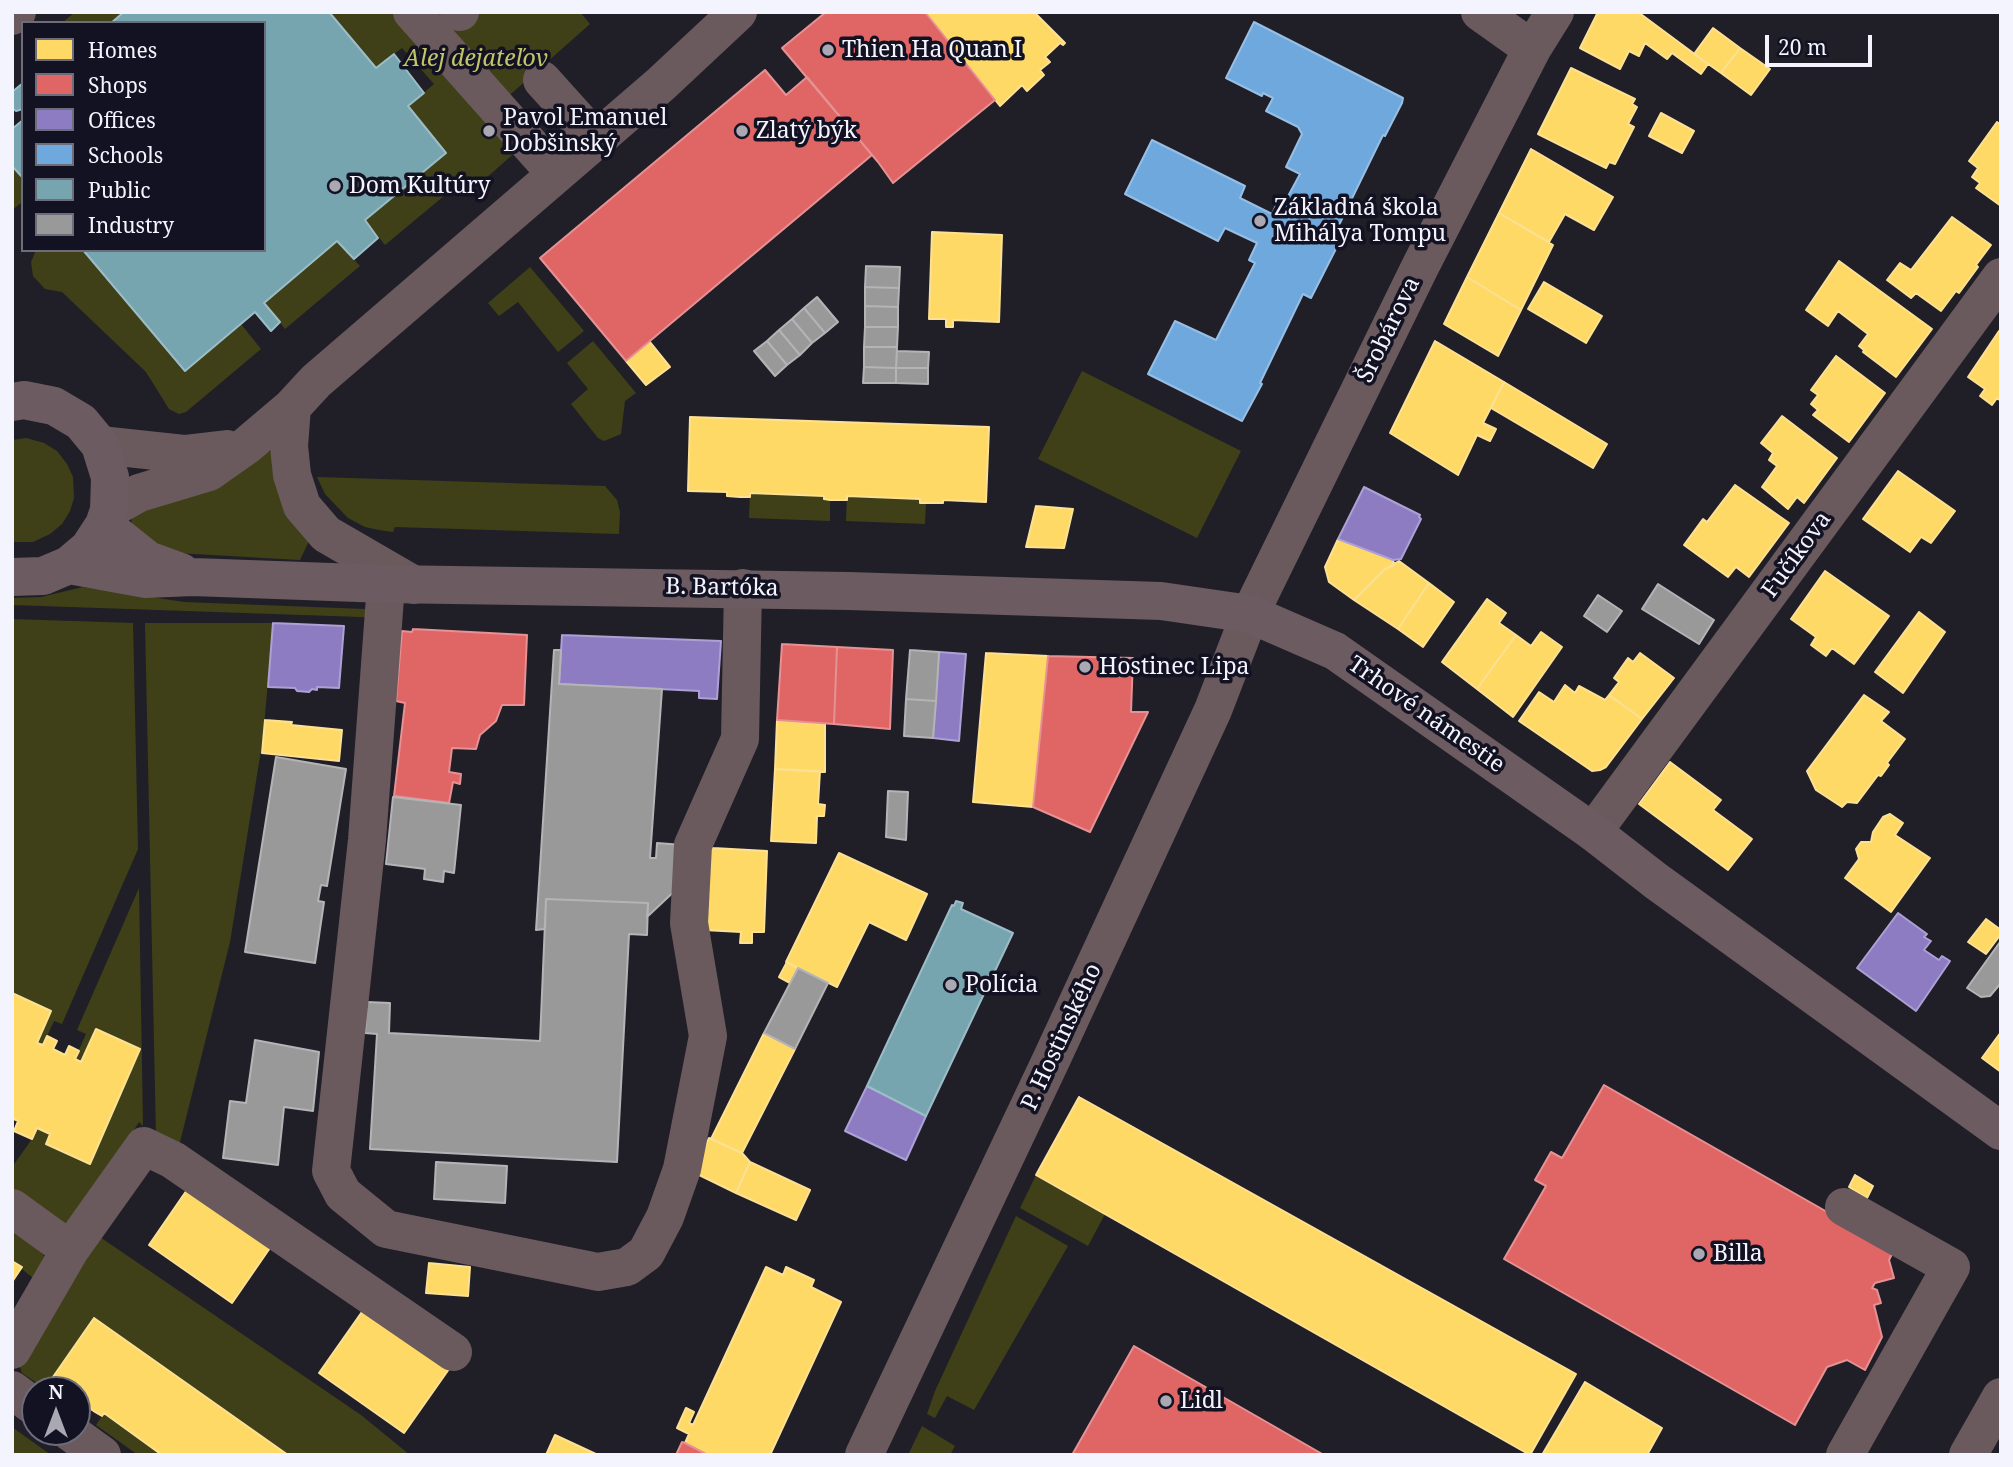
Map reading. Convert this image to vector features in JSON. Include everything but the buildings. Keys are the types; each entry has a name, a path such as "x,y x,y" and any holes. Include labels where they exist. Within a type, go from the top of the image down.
{"main road":[{"path":"12,577 43,576 69,565 89,548 107,517 110,477 100,445 80,422 54,406 16,396"},
{"name":"B. Bartóka","path":"107,517 148,560 193,577"},
{"name":"B. Bartóka","path":"69,565 146,579 193,577 400,584 743,588 1161,601 1250,614"},
{"name":"Trhové námestie","path":"1250,614 1335,651 1593,832 2001,1131"}],"street":[{"path":"12,16 17,12"},
{"path":"412,12 556,174"},
{"path":"107,517 139,493 209,472 246,446 292,407 316,381 661,84 738,12"},
{"path":"1480,12 1532,49"},
{"name":"Šrobárova","path":"1250,614 1420,267 1532,49 1555,12"},
{"path":"542,80 596,140"},
{"name":"Fučíkova","path":"1593,832 2001,277"},
{"path":"292,407 289,446 292,475 302,506 327,534 400,584 367,840 331,1171 343,1194 386,1229 598,1272 627,1268 646,1253 665,1217 682,1169 708,1036 689,923 693,845 740,739 743,588"},
{"path":"100,445 184,454 246,446"},
{"name":"P. Hostinského","path":"864,1455 1196,747 1250,614"},
{"path":"12,1350 70,1250 144,1146 173,1160 453,1352"},
{"path":"1844,1207 1951,1267 1845,1455"},
{"path":"12,1208 70,1250"},
{"path":"1968,1455 2001,1397"}],"green space":[{"path":"75,12 124,12 113,21 64,21"},
{"name":"Alej dejateľov","path":"329,12 580,12 590,24 503,101 518,150 477,186 468,176 385,245 365,220 446,153 408,106 434,84 402,48 376,68"},
{"path":"12,166 21,176 21,203 12,210"},
{"path":"337,241 360,266 285,329 264,303"},
{"path":"35,252 85,252 185,371 241,324 261,349 186,412 179,414 169,409 146,372 62,292 45,289 33,276 31,262"},
{"path":"530,267 584,331 558,352 518,302 499,316 488,303"},
{"path":"593,341 636,393 625,401 621,434 604,441 598,438 571,404 588,389 567,363"},
{"path":"1082,371 1241,451 1197,538 1038,459"},
{"path":"26,438 44,443 57,451 73,477 74,498 62,524 50,534 33,542 16,542 12,541 12,440"},
{"path":"268,451 271,452 310,539 300,560 167,551 131,524 133,512"},
{"path":"317,477 605,486 617,500 620,512 619,534 395,527 393,532 379,530 365,527 348,518 325,494"},
{"path":"750,493 824,496 824,499 830,500 830,521 749,518"},
{"path":"847,496 920,499 926,503 925,524 846,521"},
{"path":"83,587 184,602 391,610 390,618 12,605 12,598 41,597"},
{"path":"12,619 133,623 138,849 62,1024 54,1021 43,1045 37,1043 51,1011 12,993"},
{"path":"145,623 273,623 263,738 230,942 178,1150 156,1136"},
{"path":"139,888 143,1126 139,1122 73,1226 66,1230 12,1196 12,1167 37,1128 50,1134 46,1145 90,1164 140,1049 96,1029 81,1062 75,1059 86,1034 77,1030"},
{"path":"1036,1175 1105,1214 1088,1246 1020,1208"},
{"path":"1016,1216 1068,1246 974,1410 947,1396 935,1418 927,1414 935,1391"},
{"path":"12,1227 43,1254 46,1262 38,1282 12,1261"},
{"path":"97,1235 361,1415 410,1455 288,1455 95,1318 54,1376 26,1376 22,1373 19,1364"},
{"path":"104,1413 162,1455 138,1455 96,1425"},
{"path":"922,1426 955,1446 950,1455 908,1455"},
{"path":"12,1427 21,1433 21,1446 38,1446 51,1455 12,1455"}],"place":[{"name":"Thien Ha Quan I","path":"828,50"},
{"name":"Pavol Emanuel Dobšinský","path":"489,131"},
{"name":"Zlatý býk","path":"742,131"},
{"name":"Dom Kultúry","path":"335,186"},
{"name":"Základná škola Mihálya Tompu","path":"1260,221"},
{"name":"Hostinec Lipa","path":"1085,667"},
{"name":"Polícia","path":"951,985"},
{"name":"Billa","path":"1699,1254"},
{"name":"Lidl","path":"1166,1401"}]}
